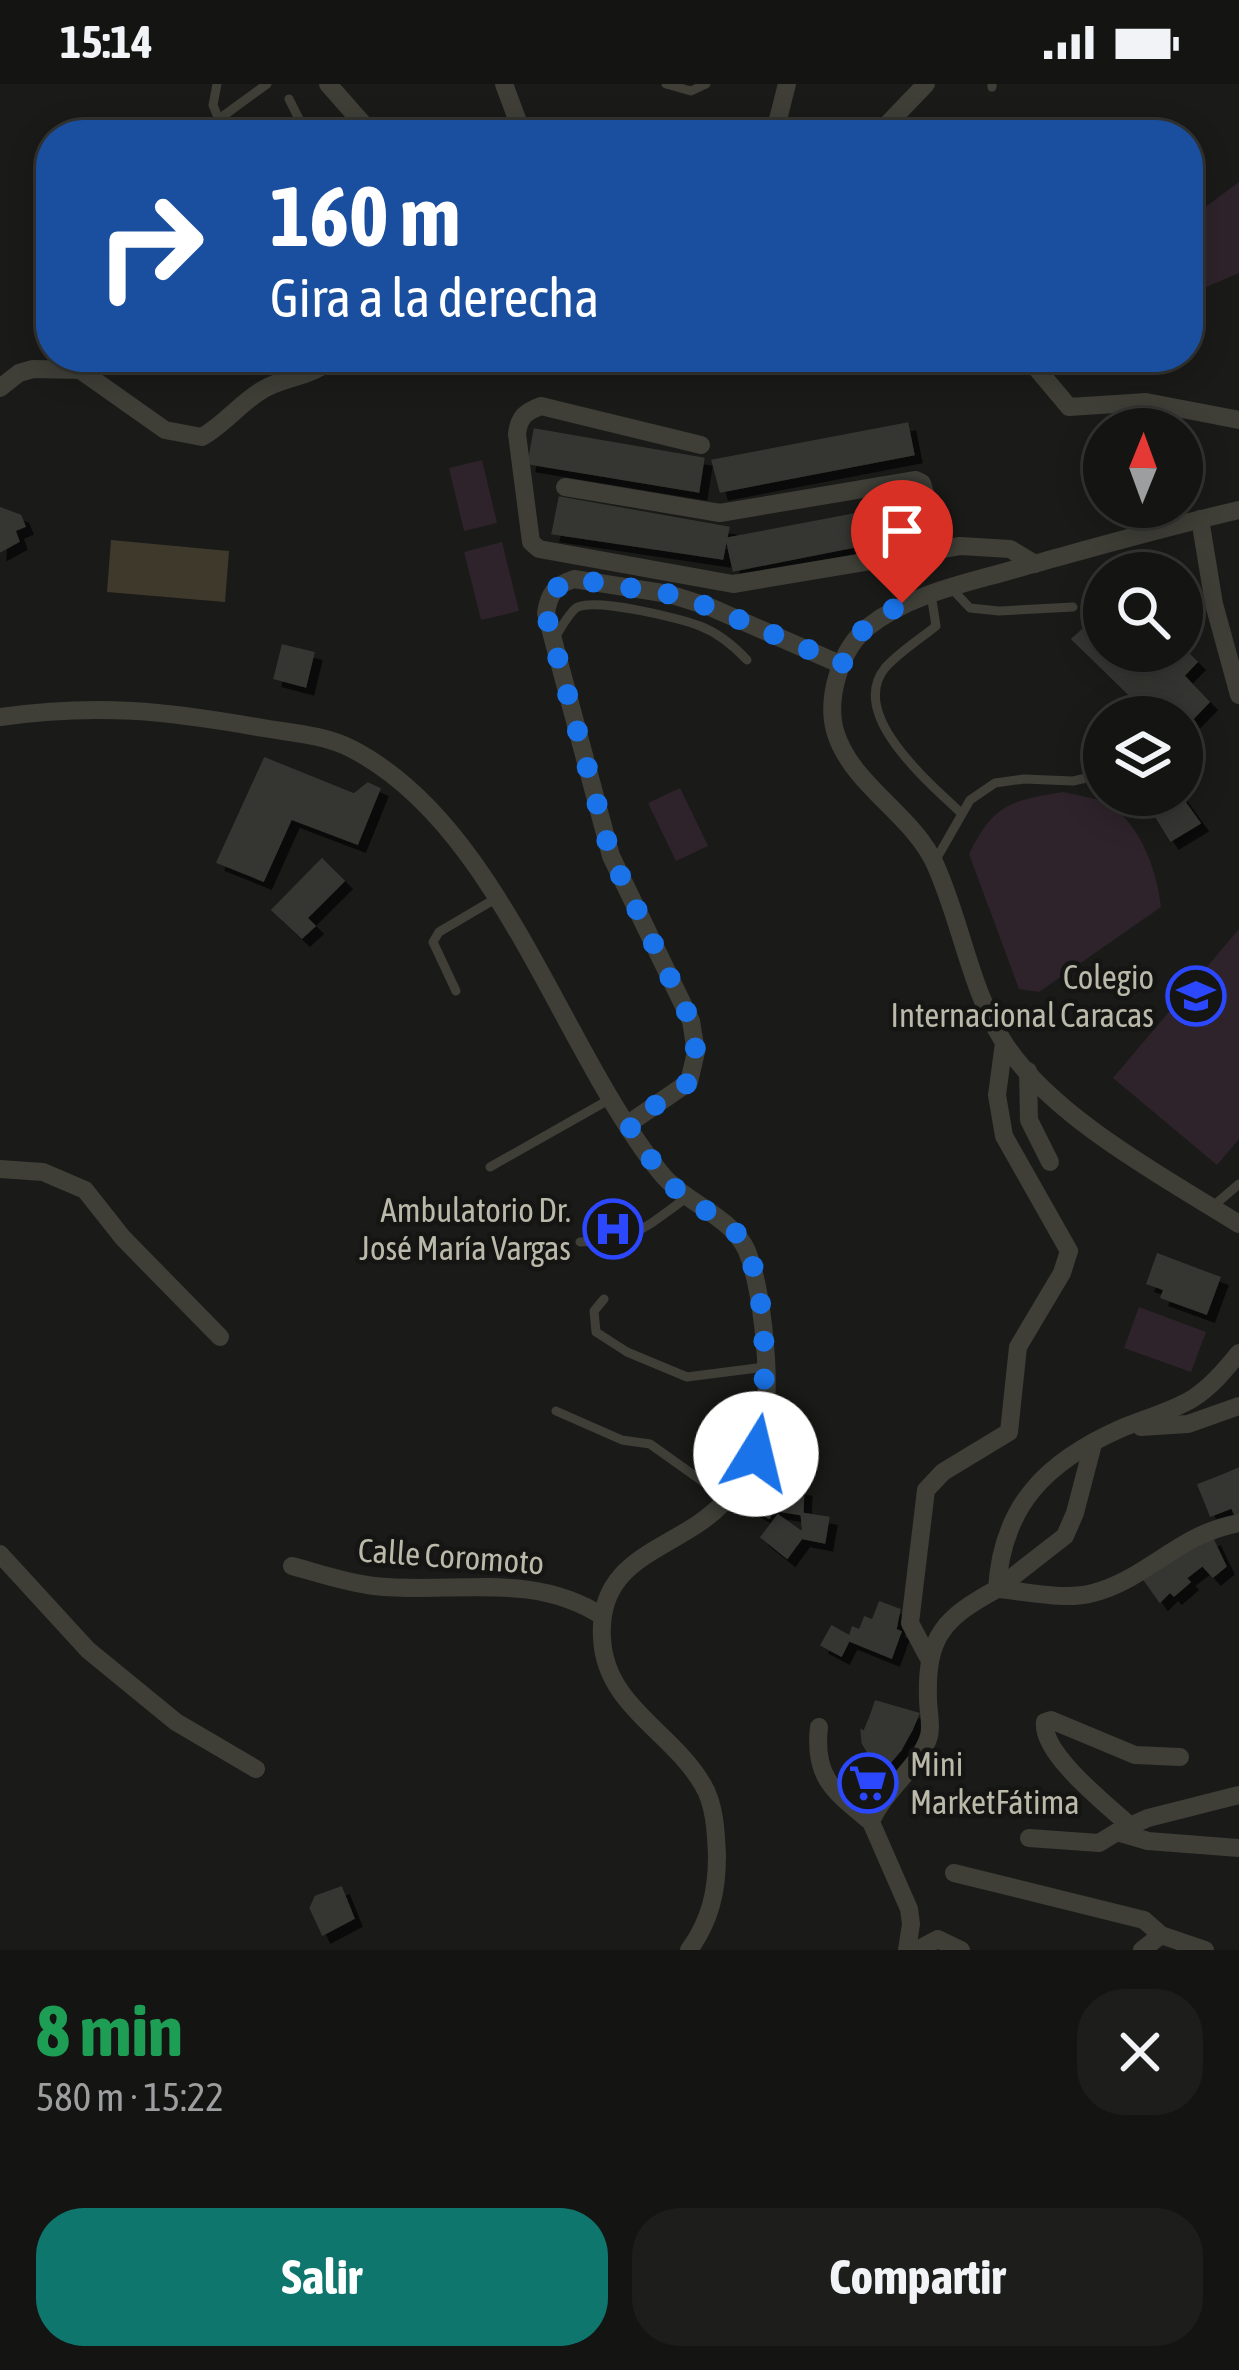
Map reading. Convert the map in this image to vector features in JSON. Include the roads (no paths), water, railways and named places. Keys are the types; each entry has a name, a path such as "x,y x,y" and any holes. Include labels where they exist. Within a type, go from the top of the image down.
{"street":[{"path":"328,84 360,120"},
{"path":"504,84 517,120"},
{"path":"778,120 787,84"},
{"path":"891,120 926,84"},
{"path":"0,388 19,373 36,369"},
{"path":"83,372 166,430 202,437 267,387 312,372"},
{"path":"1040,372 1069,407 1146,402 1239,420"},
{"path":"701,445 542,406 527,411 518,421 518,434 531,542 539,549 733,584 942,549 1010,549 1035,564"},
{"path":"565,488 720,513 916,480 922,484 942,549"},
{"path":"1203,519 1239,511"},
{"path":"1169,528 902,603 863,630 842,664 831,704 836,736 851,761 934,862 984,1004 1004,1043 1028,1071 1101,1135 1239,1223"},
{"path":"1200,528 1214,604 1239,695"},
{"path":"628,1124 689,1082 696,1052 694,1036 611,856 546,614 548,597 560,583 574,579 669,594 842,664"},
{"path":"0,717 71,708 135,708 327,739 349,747 405,782 479,867 660,1173 737,1234 746,1250 758,1299 765,1367 766,1402 756,1454 726,1498 703,1520 634,1561 614,1586 602,1616 604,1657 613,1682 629,1705 692,1769 705,1787 712,1810 716,1892 707,1920 689,1950"},
{"path":"928,1657 910,1623 926,1490 943,1472 1010,1432 1018,1347 1062,1274 1069,1251 1004,1136 997,1095 1004,1043"},
{"path":"1028,1071 1029,1120 1050,1162"},
{"path":"0,1168 43,1172 85,1190 123,1238 220,1337"},
{"path":"997,1588 1000,1548 1022,1502 1049,1473 1124,1427 1193,1398 1239,1353"},
{"path":"1124,1427 1188,1424 1239,1406"},
{"path":"871,1822 928,1741 928,1657 934,1639 951,1619 1065,1536 1093,1444"},
{"path":"997,1588 1091,1594 1120,1582 1196,1534 1239,1523"},
{"path":"0,1553 88,1650 176,1722 256,1769"},
{"name":"Calle Coromoto","path":"292,1567 374,1586 500,1584 577,1600 602,1616"},
{"path":"1180,1757 1135,1755 1072,1727 1045,1722 1047,1739 1123,1828 1148,1841 1239,1848"},
{"path":"818,1727 817,1753 825,1777 871,1822 909,1909 907,1950"},
{"path":"1029,1838 1099,1843 1123,1828 1239,1796"},
{"path":"954,1874 1142,1919 1161,1935 1204,1950"},
{"path":"1142,1950 1161,1935"},
{"path":"917,1950 941,1939 961,1950"}],"lane":[{"path":"217,84 213,105 219,119 266,84"},
{"path":"666,84 691,91 706,84"},
{"path":"290,99 300,120"},
{"path":"951,587 970,608 1073,607"},
{"path":"931,594 936,626 886,667 877,685 878,706 884,733 961,813"},
{"path":"553,640 575,609 584,605 619,608 700,626 747,660"},
{"path":"934,862 970,800 995,783 1083,778"},
{"path":"456,991 433,942 439,932 495,898"},
{"path":"490,1167 612,1098"},
{"path":"1212,1207 1239,1184"},
{"path":"580,1242 623,1240 686,1198"},
{"path":"604,1299 594,1311 596,1332 659,1367 687,1377 765,1367"},
{"path":"556,1411 622,1440 650,1444 726,1498"}],"place":[{"name":"Colegio Internacional Caracas","path":"1196,996"},
{"name":"Ambulatorio Dr. José María Vargas","path":"613,1229"},
{"name":"Mini MarketFátima","path":"868,1783"}]}
